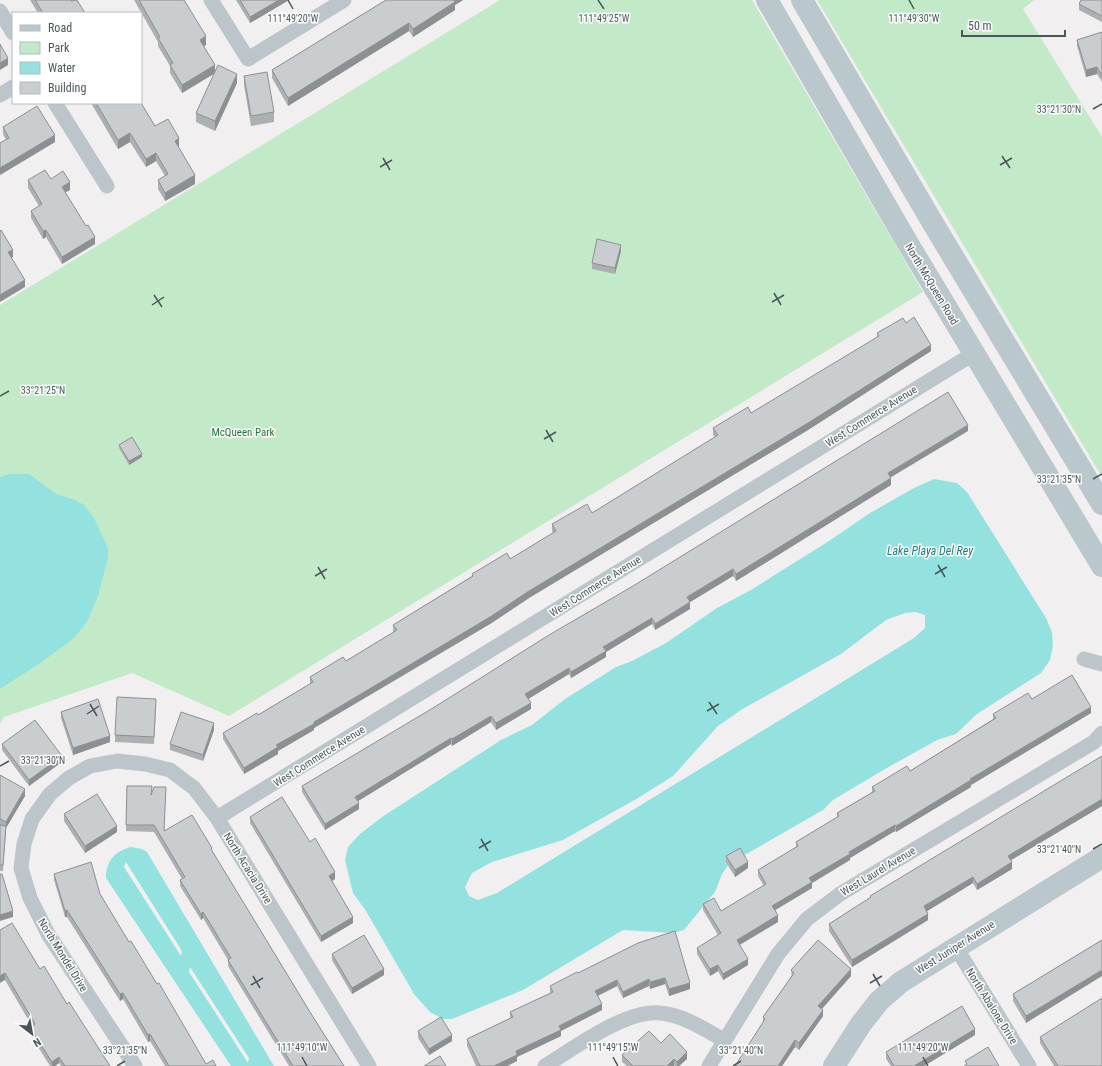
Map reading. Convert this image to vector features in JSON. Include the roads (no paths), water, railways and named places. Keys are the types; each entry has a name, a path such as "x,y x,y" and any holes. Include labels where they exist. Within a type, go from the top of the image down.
{"main road":[{"name":"North McQueen Road","path":"767,0 973,354 1102,566"},
{"path":"802,0 934,225 1102,504"},
{"path":"907,242 934,225"},
{"name":"West Juniper Avenue","path":"834,1066 861,1024 879,1001 901,982 955,946 1102,857"}],"street":[{"path":"211,0 248,59 344,0"},
{"path":"0,11 12,31"},
{"path":"0,95 12,88"},
{"path":"57,104 107,186"},
{"name":"West Commerce Avenue","path":"217,818 973,354"},
{"path":"1084,659 1102,664"},
{"name":"West Laurel Avenue","path":"709,1066 778,954 807,919 840,894 1094,742 1102,733"},
{"name":"North Acacia Drive","path":"69,778 90,766 116,762 145,764 170,770 194,788 217,818 369,1066"},
{"name":"North Mondel Drive","path":"69,778 50,794 32,820 24,844 21,868 30,898 48,934 135,1066"},
{"name":"North Abalone Drive","path":"955,946 1029,1066"},
{"path":"545,1066 603,1031 634,1016 659,1012 684,1018 724,1040"}],"water":[{"path":"9,474 29,474 56,494 73,499 84,505 94,518 108,548 108,558 98,596 87,622 74,638 42,662 0,689 0,477"},
{"name":"Lake Playa Del Rey","path":"934,479 957,483 967,492 1046,618 1052,632 1053,646 1050,660 1041,673 977,714 956,734 937,740 885,769 833,800 823,810 729,864 722,874 715,892 684,930 673,933 623,930 523,990 452,1019 443,1019 430,1012 414,994 366,911 353,893 345,860 348,847 360,834 382,817 501,740 532,725 565,699 616,667 632,661 666,643 717,608 751,590 829,541 870,513 914,488","holes":["916,612 925,615 925,628 914,638 497,893 478,900 469,896 465,887 472,873 492,862 563,840 638,798 673,776 718,726 741,710 841,654 886,620 905,613"]},
{"path":"131,847 142,849 147,852 274,1066 231,1066 106,878 106,872 112,858 120,851","holes":["126,862 182,951 181,956 124,867","190,967 249,1058 248,1063 189,972"]}],"park label":[{"name":"McQueen Park","path":"243,432"}]}
